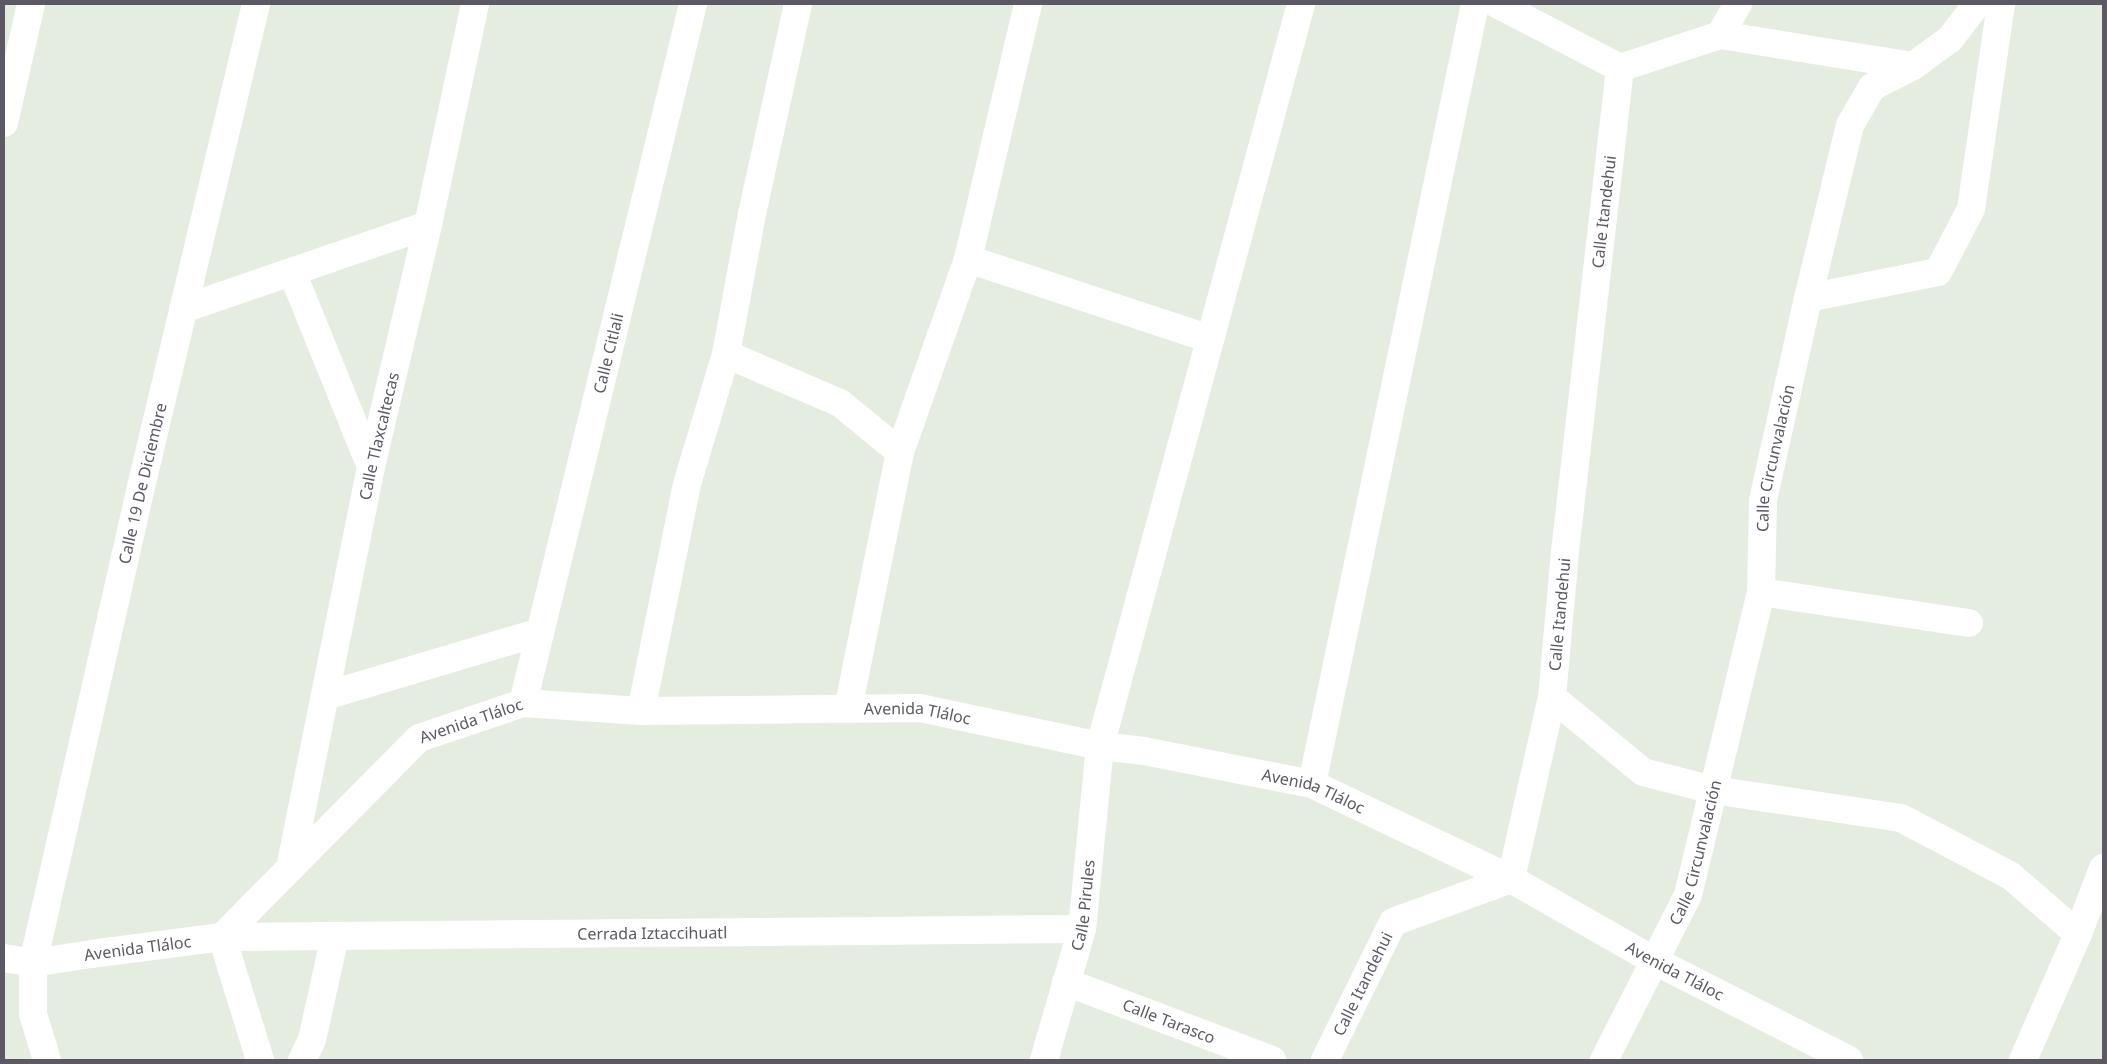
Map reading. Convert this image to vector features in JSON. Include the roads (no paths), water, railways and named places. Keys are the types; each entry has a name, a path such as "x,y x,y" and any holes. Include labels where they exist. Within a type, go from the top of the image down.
{"street":[{"path":"4,123 31,4"},
{"name":"Calle 19 De Diciembre","path":"47,1060 33,1014 33,963 141,487 256,4"},
{"name":"Calle Tlaxcaltecas","path":"290,868 371,467 428,225 475,4"},
{"name":"Calle Citlali","path":"523,703 693,4"},
{"path":"641,711 687,484 726,354 752,214 798,4"},
{"path":"848,709 900,452 968,259 1028,4"},
{"name":"Calle Pirules","path":"1044,1060 1082,929 1100,746 1301,4"},
{"path":"1312,784 1475,4"},
{"path":"1497,4 1620,68 1720,34 1913,66"},
{"path":"1720,34 1738,4"},
{"name":"Calle Circunvalación","path":"1604,1060 1653,960 1688,895 1761,592 1763,500 1808,298 1850,125 1872,87 1913,66 1950,38 1977,4"},
{"path":"1808,298 1938,272 1971,210 2000,4"},
{"name":"Calle Itandehui","path":"1325,1060 1393,922 1511,879 1552,698 1565,552 1620,68"},
{"path":"183,309 428,225"},
{"path":"968,259 1210,339"},
{"path":"292,272 371,467"},
{"path":"726,354 840,403 900,452"},
{"path":"1761,592 1969,623"},
{"path":"325,696 540,632"},
{"path":"1552,698 1643,772 1713,790 1901,818 2011,876 2078,934"},
{"name":"Avenida Tláloc","path":"4,958 33,963 222,937 419,738 523,703 641,711 920,708 1100,746 1144,751 1312,784 1511,879 1653,960 1849,1060"},
{"path":"2023,1060 2078,934 2103,868"},
{"name":"Cerrada Iztaccihuatl","path":"222,937 1082,929"},
{"path":"302,1060 312,1040 336,936"},
{"path":"222,937 260,1060"},
{"name":"Calle Tarasco","path":"1066,982 1272,1060"}]}
